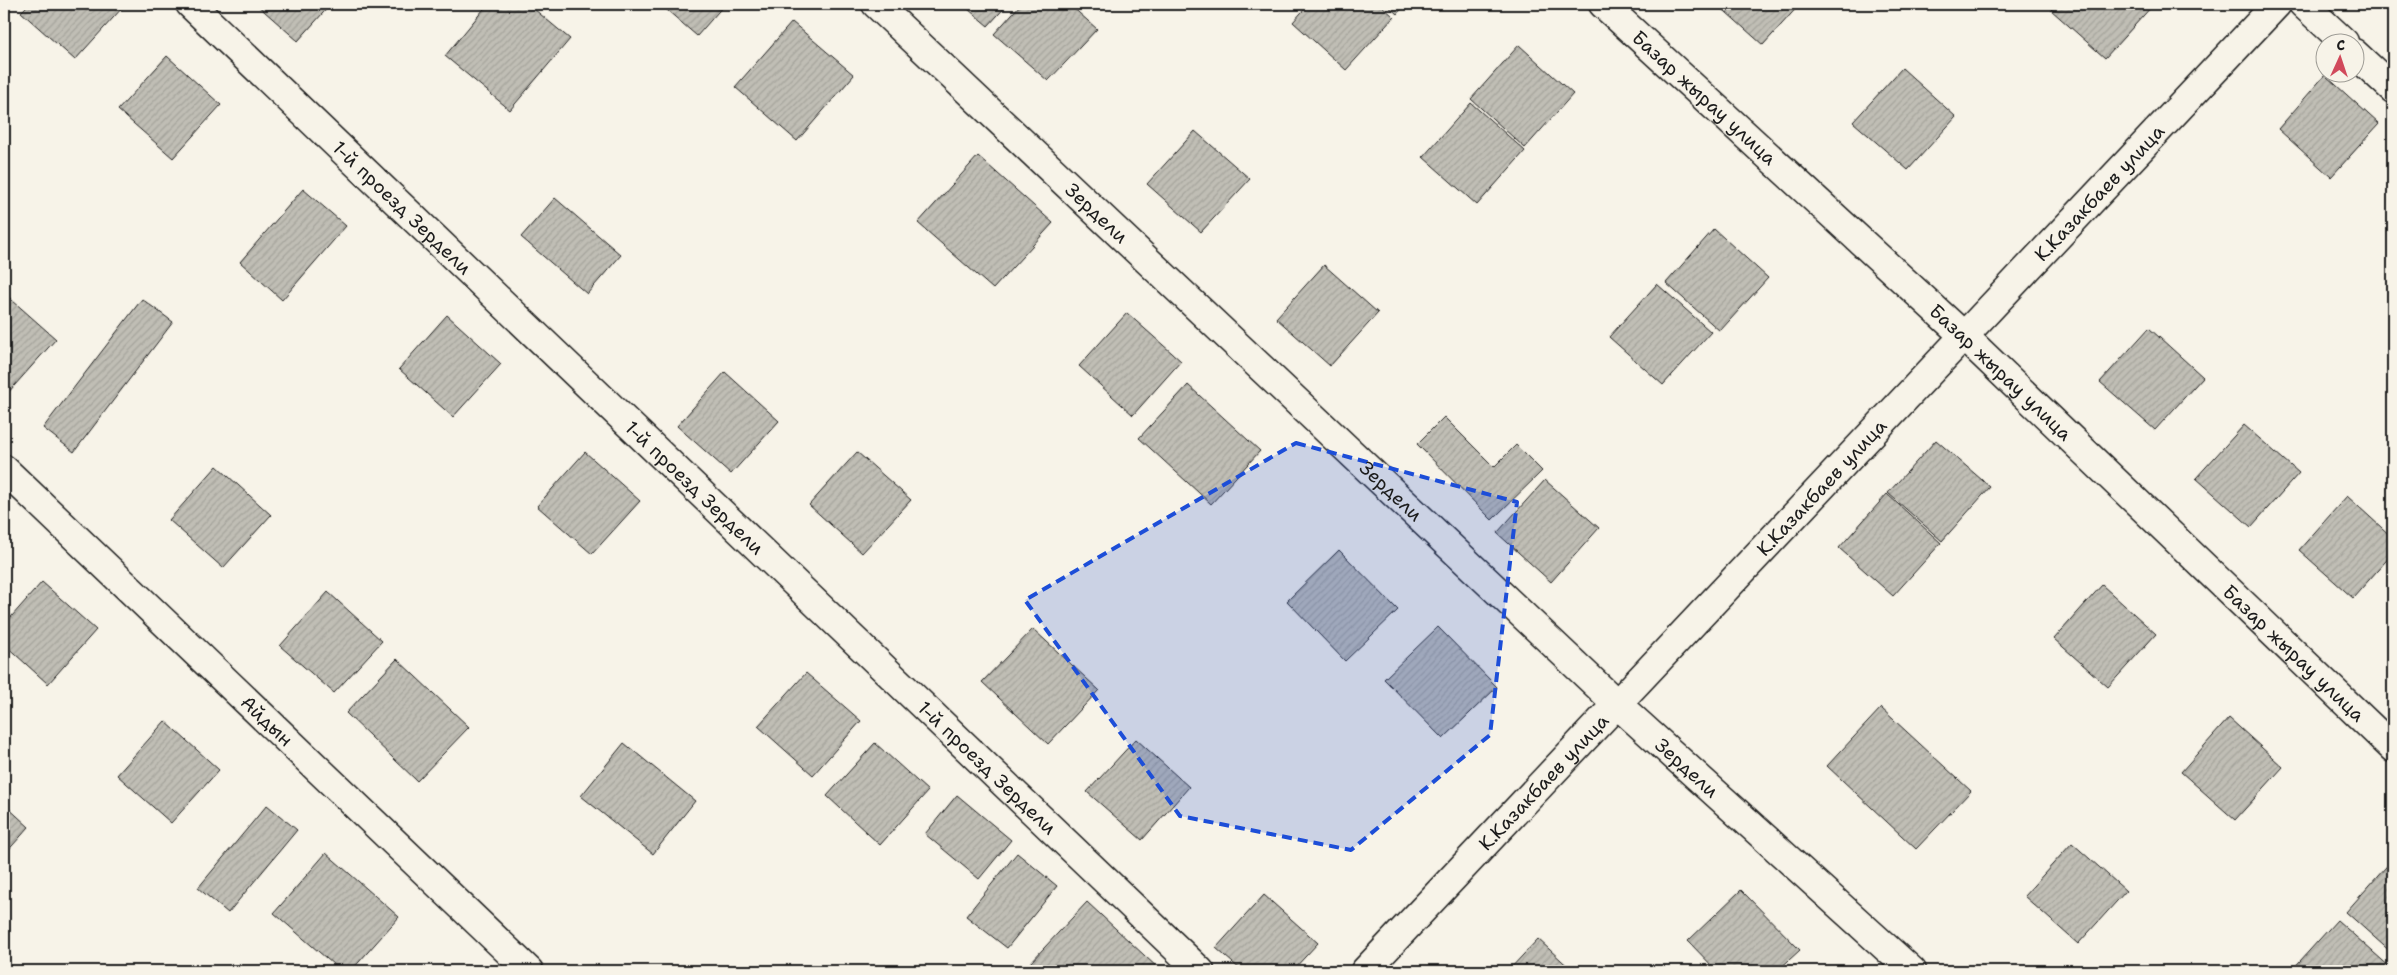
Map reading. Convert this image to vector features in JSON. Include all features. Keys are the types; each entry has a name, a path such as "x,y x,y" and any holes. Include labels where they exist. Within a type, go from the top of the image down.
{"street":[{"name":"1-й проезд Зердели","path":"190,4 1200,971"},
{"name":"Зердели","path":"876,4 1617,704 1912,971"},
{"name":"Базар жырау улица","path":"1603,4 1964,336 2393,748"},
{"name":"К.Казакбаев улица","path":"1365,971 2277,4"},
{"path":"2303,4 2333,32"},
{"path":"2364,62 2393,90"},
{"name":"Айдын","path":"4,469 529,971"}],"highlighted area":[{"path":"1296,443 1517,502 1490,735 1351,850 1180,816 1025,600"}],"building":[{"path":"29,4 119,4 123,7 75,60 21,12"},
{"path":"256,4 331,4 298,41"},
{"path":"488,4 528,4 570,39 510,110 445,56"},
{"path":"660,4 725,4 697,36"},
{"path":"962,4 1008,4 988,26"},
{"path":"1021,4 1069,4 1097,29 1048,81 994,34"},
{"path":"1309,4 1380,4 1394,17 1346,70 1293,22"},
{"path":"1386,4 1406,4 1397,14"},
{"path":"1717,4 1800,4 1763,45"},
{"path":"2057,4 2153,5 2105,58 2051,10"},
{"path":"792,22 854,75 797,141 735,87"},
{"path":"1519,45 1573,94 1525,148 1471,99"},
{"path":"167,56 221,105 173,158 118,110"},
{"path":"1902,68 1956,117 1908,170 1853,122"},
{"path":"2319,82 2333,82 2379,124 2331,177 2278,129"},
{"path":"1471,103 1525,151 1477,205 1423,157"},
{"path":"1195,131 1250,179 1201,232 1147,184"},
{"path":"978,156 1053,223 993,289 918,223"},
{"path":"303,189 346,226 282,300 240,262"},
{"path":"555,198 621,255 587,294 521,237"},
{"path":"1714,229 1768,278 1720,331 1666,283"},
{"path":"1324,265 1378,313 1330,366 1276,318"},
{"path":"1657,284 1711,332 1663,385 1609,337"},
{"path":"4,293 56,339 6,395 4,393"},
{"path":"142,299 173,322 74,452 43,428"},
{"path":"1127,313 1181,361 1133,415 1079,366"},
{"path":"447,315 501,364 453,417 399,369"},
{"path":"2149,328 2203,377 2155,430 2100,382"},
{"path":"725,372 779,421 731,474 677,426"},
{"path":"1188,385 1260,451 1211,504 1139,438"},
{"path":"1444,417 1494,467 1516,445 1542,471 1492,520 1417,444"},
{"path":"2244,425 2299,473 2251,527 2196,478"},
{"path":"1936,440 1990,487 1942,541 1888,493"},
{"path":"585,452 640,501 592,554 537,506"},
{"path":"857,452 911,500 862,553 809,505"},
{"path":"217,466 271,515 223,568 169,520"},
{"path":"1545,480 1599,528 1551,582 1497,533"},
{"path":"1887,494 1941,543 1893,596 1839,548"},
{"path":"2347,496 2393,538 2393,553 2353,598 2299,550"},
{"path":"1339,550 1398,610 1345,661 1287,601"},
{"path":"42,582 96,630 48,684 4,644 4,625"},
{"path":"2102,585 2156,634 2108,687 2054,639"},
{"path":"328,592 382,641 334,693 280,646"},
{"path":"1438,627 1497,687 1443,739 1384,679"},
{"path":"1033,629 1099,690 1048,744 982,682"},
{"path":"397,659 469,727 417,781 346,713"},
{"path":"806,673 861,721 813,775 758,726"},
{"path":"1881,708 1971,791 1916,849 1827,766"},
{"path":"2229,718 2283,767 2235,820 2181,772"},
{"path":"165,721 219,770 171,823 117,775"},
{"path":"1136,739 1189,787 1142,840 1087,792"},
{"path":"624,743 695,801 653,854 581,796"},
{"path":"875,743 928,791 880,845 827,796"},
{"path":"957,795 1011,840 979,879 925,834"},
{"path":"4,804 29,827 4,855"},
{"path":"267,805 297,830 228,913 198,888"},
{"path":"2072,843 2126,891 2078,944 2024,896"},
{"path":"326,853 399,917 351,971 341,971 274,913"},
{"path":"1017,853 1057,886 1007,948 966,916"},
{"path":"2393,859 2393,954 2346,912"},
{"path":"1741,890 1800,950 1777,971 1717,971 1688,941"},
{"path":"1264,895 1318,943 1292,971 1242,971 1216,948"},
{"path":"1087,902 1159,969 1158,971 1039,971 1030,963"},
{"path":"2337,920 2391,968 2388,971 2291,971"},
{"path":"1538,939 1573,971 1508,971"}]}
